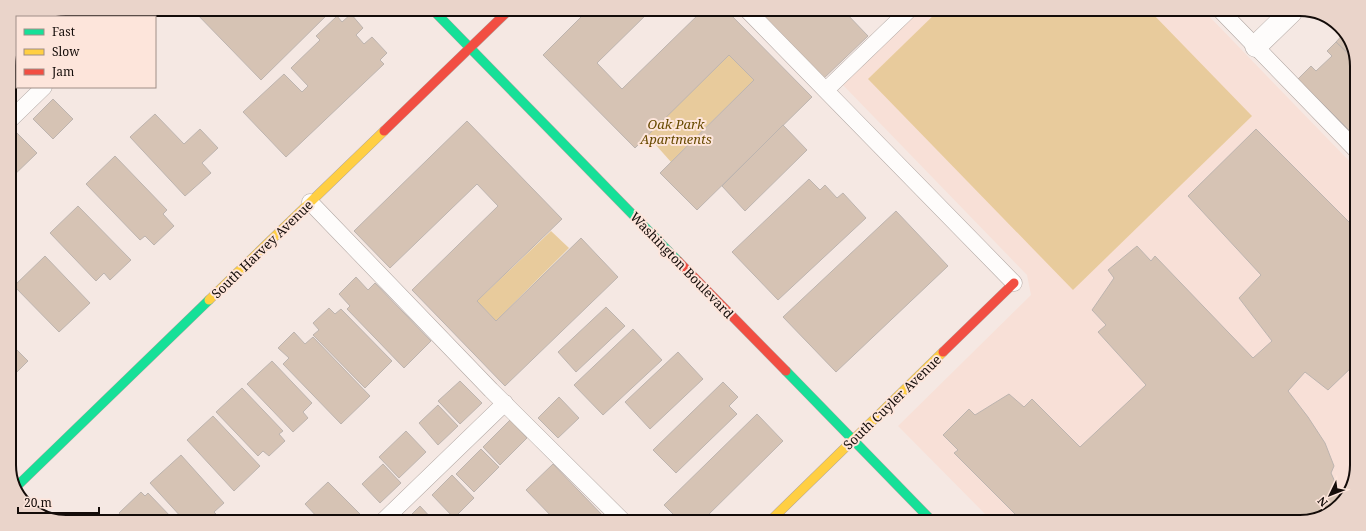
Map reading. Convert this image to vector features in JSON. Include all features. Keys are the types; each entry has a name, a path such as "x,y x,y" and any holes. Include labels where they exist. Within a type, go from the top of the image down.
{"street":[{"name":"Washington Boulevard","path":"439,16 926,515"},
{"name":"South Harvey Avenue","path":"20,483 503,16"},
{"path":"1256,46 1287,16"},
{"name":"South Cuyler Avenue","path":"776,515 1014,283"}],"lane":[{"path":"753,16 1014,283"},
{"path":"826,90 903,16"},
{"path":"1226,16 1350,144"},
{"path":"16,114 43,88"},
{"path":"310,202 505,403 617,515"},
{"path":"389,515 505,403"}],"shaded area":[{"path":"914,16 1209,16 1350,162 1350,472 1345,487 1338,498 1325,508 1310,514 1300,515 986,515 898,426 1031,295 1027,275 843,85"}],"green space":[{"path":"933,16 1155,16 1252,116 1073,290 868,79"},
{"name":"Oak Park Apartments","path":"729,55 754,80 671,162 647,135"},
{"path":"551,231 569,248 496,321 477,301"}],"building":[{"path":"199,16 326,16 261,80"},
{"path":"337,16 342,22 349,16 353,16 363,28 356,35 364,44 372,37 387,53 380,60 384,64 286,157 243,112 284,74 302,92 308,86 291,68 320,40 316,36"},
{"path":"582,16 645,16 597,63 622,89 697,16 732,16 812,97 697,210 660,173 754,80 729,55 635,148 543,55"},
{"path":"760,16 849,16 868,36 822,80"},
{"path":"1341,37 1348,54 1336,42"},
{"path":"1336,42 1348,54 1350,63 1350,131 1298,79 1311,66 1316,71 1332,56 1327,51"},
{"path":"53,99 73,119 53,139 33,119"},
{"path":"155,114 184,144 200,129 218,148 202,163 211,173 185,196 130,137"},
{"path":"467,121 562,219 477,301 496,321 581,238 618,277 505,386 412,290 498,206 477,184 390,268 354,231"},
{"path":"783,125 807,150 745,211 722,186"},
{"path":"1256,129 1350,223 1350,369 1328,390 1305,372 1288,391 1308,417 1325,443 1334,466 1331,473 1340,496 1325,508 1310,514 1300,515 1016,515 954,453 958,450 943,435 969,409 975,415 1009,394 1024,407 1032,399 1080,447 1146,385 1098,332 1106,325 1092,310 1114,278 1108,270 1137,246 1151,261 1155,256 1253,358 1272,341 1239,298 1261,275 1188,196"},
{"path":"16,132 37,153 16,173"},
{"path":"115,156 167,210 163,214 174,226 154,245 145,236 140,240 86,184"},
{"path":"809,179 820,190 825,185 837,198 843,193 866,218 778,300 732,252"},
{"path":"78,206 131,260 110,280 104,273 96,281 50,233"},
{"path":"896,211 948,266 836,372 783,317"},
{"path":"45,256 90,303 59,332 16,288 16,284"},
{"path":"356,277 368,290 375,283 431,341 404,368 347,309 350,306 339,294"},
{"path":"606,307 625,326 576,372 558,352"},
{"path":"329,308 335,314 341,309 392,361 365,388 313,335 319,330 313,323"},
{"path":"633,329 662,360 603,415 574,385"},
{"path":"294,332 305,344 313,337 370,396 341,424 283,364 289,358 278,348"},
{"path":"16,349 28,361 16,373"},
{"path":"678,352 703,379 650,429 625,402"},
{"path":"272,361 312,403 303,412 308,418 293,432 247,384"},
{"path":"460,381 482,403 460,424 438,401"},
{"path":"723,382 738,397 729,406 737,414 676,473 653,450"},
{"path":"242,388 283,431 279,434 285,441 269,456 263,451 258,456 216,412"},
{"path":"559,397 579,418 558,438 538,418"},
{"path":"438,405 458,426 438,445 419,423"},
{"path":"757,414 783,441 708,515 674,515 664,505"},
{"path":"213,416 260,466 234,491 187,440"},
{"path":"510,420 527,438 500,465 483,447"},
{"path":"406,431 426,452 399,478 379,457"},
{"path":"481,449 499,467 474,492 456,474"},
{"path":"181,455 224,503 214,512 217,515 179,515 150,483"},
{"path":"383,464 401,483 380,503 362,484"},
{"path":"553,464 602,515 550,515 526,490"},
{"path":"452,475 474,498 457,515 451,515 432,495"},
{"path":"328,482 361,515 315,515 305,504"},
{"path":"141,492 145,496 148,493 169,515 121,515 119,513"},
{"path":"420,506 428,515 411,515"}],"traffic: fast":[{"path":"439,16 678,261"},
{"path":"20,483 209,300"},
{"path":"786,371 926,515"}],"traffic: slow":[{"path":"209,300 384,131"},
{"path":"776,515 943,352"}],"traffic: jam":[{"path":"384,131 503,16"},
{"path":"678,261 786,371"},
{"path":"943,352 1014,283"}]}
